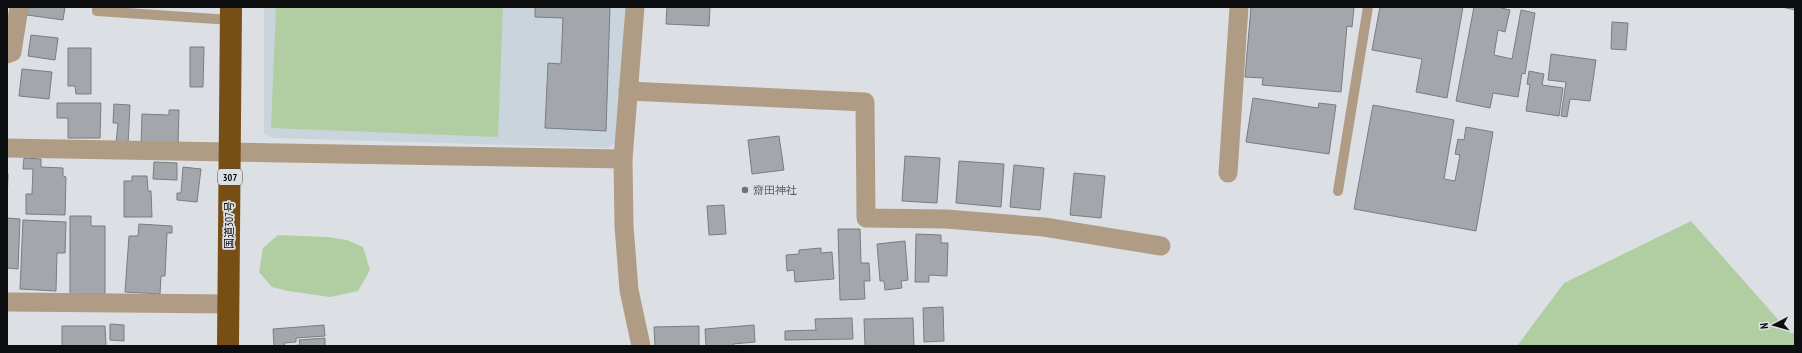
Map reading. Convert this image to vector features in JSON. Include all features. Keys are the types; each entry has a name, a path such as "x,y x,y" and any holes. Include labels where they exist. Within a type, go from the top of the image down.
{"highway":[{"name":"国道307号","path":"228,346 231,13"}],"street":[{"path":"7,54 12,52 19,7"},
{"path":"635,7 623,158 624,226 629,290 641,346"},
{"path":"1228,173 1239,7"},
{"path":"628,91 865,102 866,218 946,219 1044,227 1161,246"},
{"path":"7,148 623,158"},
{"path":"7,302 229,304"}],"lane":[{"path":"97,7 96,10 231,13"},
{"path":"1338,191 1368,7"}],"shaded area":[{"path":"264,7 625,7 618,140 609,148 272,138 264,133"}],"green space":[{"path":"276,7 503,7 498,137 271,128"},
{"path":"1691,221 1790,333 1795,332 1795,346 1517,346 1564,283"},
{"path":"278,235 328,237 347,240 363,247 370,270 358,291 330,297 288,291 272,287 259,272 263,248"}],"building":[{"path":"28,7 65,7 63,20 27,15"},
{"path":"535,7 610,7 606,131 545,128 548,63 561,64 563,18 535,17"},
{"path":"667,7 710,7 709,26 666,24"},
{"path":"1251,7 1354,7 1352,27 1347,26 1341,92 1262,85 1263,78 1245,77"},
{"path":"1380,7 1463,7 1447,98 1416,92 1422,59 1372,50"},
{"path":"1474,7 1501,7 1510,10 1505,32 1498,30 1494,55 1512,59 1521,10 1535,13 1525,74 1522,73 1518,97 1493,93 1490,108 1456,101"},
{"path":"1782,7 1795,7 1795,10"},
{"path":"1612,22 1628,23 1626,50 1611,49"},
{"path":"31,35 58,38 55,60 28,56"},
{"path":"190,47 204,47 203,87 190,87"},
{"path":"68,48 91,48 91,94 76,94 75,86 68,86"},
{"path":"1551,54 1596,60 1590,101 1570,99 1567,117 1561,116 1566,82 1548,80"},
{"path":"22,69 52,72 49,99 19,96"},
{"path":"1529,71 1544,74 1542,85 1563,88 1559,116 1526,111 1530,85 1527,84"},
{"path":"1253,98 1318,108 1319,103 1336,105 1329,154 1246,142"},
{"path":"57,103 101,103 100,138 68,138 68,118 57,118"},
{"path":"114,104 130,105 128,145 116,144 118,123 113,123"},
{"path":"1373,105 1454,120 1444,179 1455,181 1460,155 1455,154 1458,139 1464,140 1466,127 1493,132 1476,231 1354,209"},
{"path":"169,110 179,110 178,146 141,145 142,114 169,115"},
{"path":"779,136 784,170 752,174 748,140"},
{"path":"905,156 940,158 937,203 902,201"},
{"path":"24,158 41,159 41,167 63,168 63,176 66,177 65,215 26,214 26,194 32,194 33,169 23,169"},
{"path":"959,161 1004,164 1001,207 956,203"},
{"path":"154,162 177,163 177,180 153,179"},
{"path":"1014,165 1044,168 1040,210 1010,207"},
{"path":"183,167 201,169 197,202 177,200 177,193 181,193"},
{"path":"1074,173 1105,176 1101,218 1070,215"},
{"path":"7,174 8,174 7,204"},
{"path":"132,176 147,176 148,191 151,191 152,217 124,217 124,181 132,181"},
{"path":"724,205 726,234 709,235 707,206"},
{"path":"70,216 91,216 91,226 105,226 105,294 70,294"},
{"path":"7,218 20,219 18,269 7,268"},
{"path":"23,220 66,222 65,253 57,253 56,291 20,289"},
{"path":"139,224 172,226 172,233 167,233 165,276 161,276 160,294 125,292 129,236 138,236"},
{"path":"838,229 860,229 861,263 869,263 870,281 864,281 865,299 840,300"},
{"path":"916,234 941,235 941,243 948,243 947,276 929,275 929,282 915,282"},
{"path":"905,241 908,280 901,281 902,288 885,290 884,281 880,281 877,244"},
{"path":"821,248 821,253 832,252 834,279 795,282 794,270 787,271 786,255 799,254 799,250"},
{"path":"943,307 944,341 924,342 923,308"},
{"path":"852,318 853,339 785,340 785,331 816,330 815,319"},
{"path":"913,318 914,346 865,346 864,319"},
{"path":"110,324 124,325 124,341 110,340"},
{"path":"324,325 325,336 296,338 296,342 284,343 285,346 274,346 273,329"},
{"path":"754,325 755,342 733,344 733,346 706,346 705,329"},
{"path":"62,326 105,326 106,346 62,346"},
{"path":"699,326 699,346 655,346 654,327"},
{"path":"325,338 325,346 288,346 300,345 299,340"}],"place":[{"name":"齋田神社","path":"745,190"}]}
